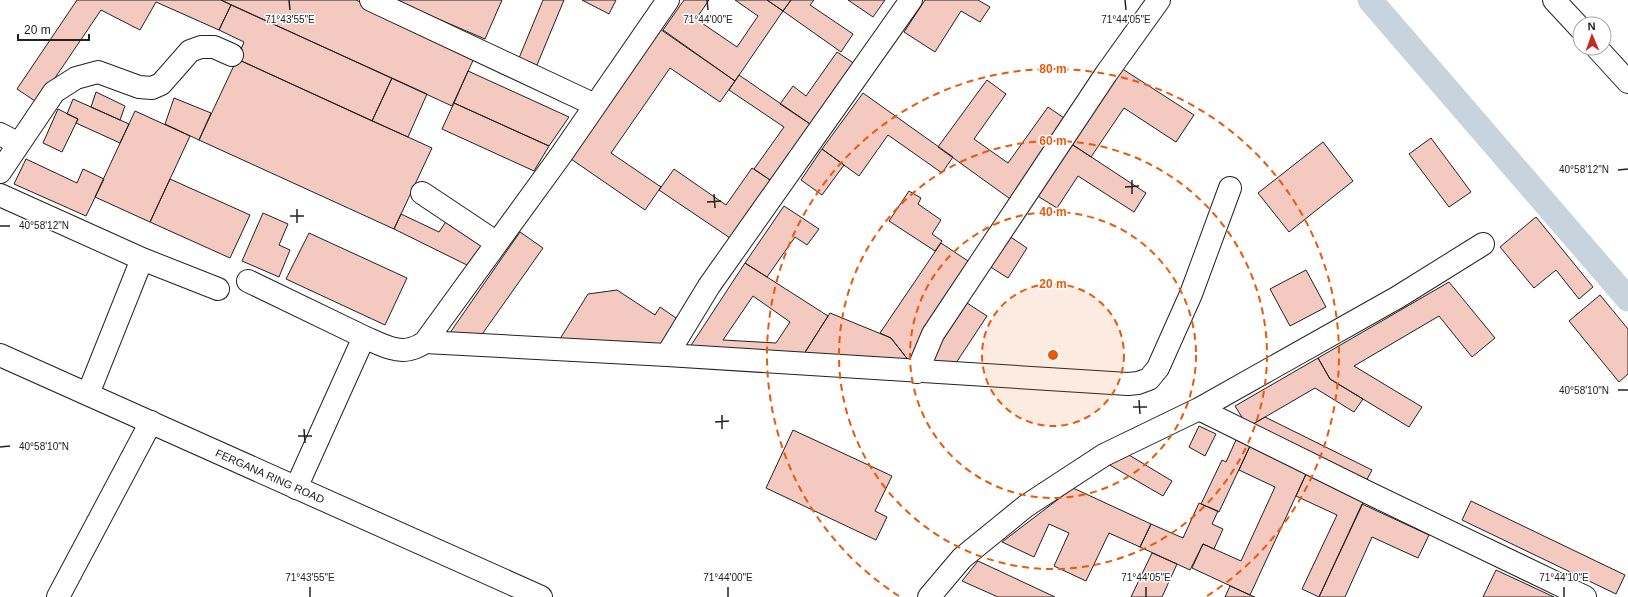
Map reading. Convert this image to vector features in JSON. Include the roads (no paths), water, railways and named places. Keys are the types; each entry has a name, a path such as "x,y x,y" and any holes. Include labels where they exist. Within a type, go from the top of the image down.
{"main road":[{"path":"371,0 595,105"},
{"path":"248,281 388,347 401,350 411,349 425,342 561,155 668,0"},
{"path":"667,355 709,286 911,0"},
{"path":"917,372 933,334 1106,74 1159,0"},
{"path":"1554,0 1572,19"},
{"path":"0,172 9,139 54,92 76,78 98,72 140,87 152,88 161,84 190,51 201,47 214,47 232,55"},
{"path":"1604,56 1628,82"},
{"path":"425,342 667,355 917,372 1128,384 1138,383 1149,379 1158,368 1191,294 1230,188"},
{"path":"422,193 497,243"},
{"path":"0,195 142,259 218,289"},
{"path":"928,597 962,558 1026,506 1104,455 1199,409 1398,297 1483,244"},
{"path":"88,394 142,259"},
{"path":"296,488 364,337"},
{"name":"FERGANA RING ROAD","path":"0,355 541,597"},
{"path":"1199,409 1585,597"},
{"path":"58,597 151,422"}],"waterway":[{"path":"1370,0 1628,299"}]}
